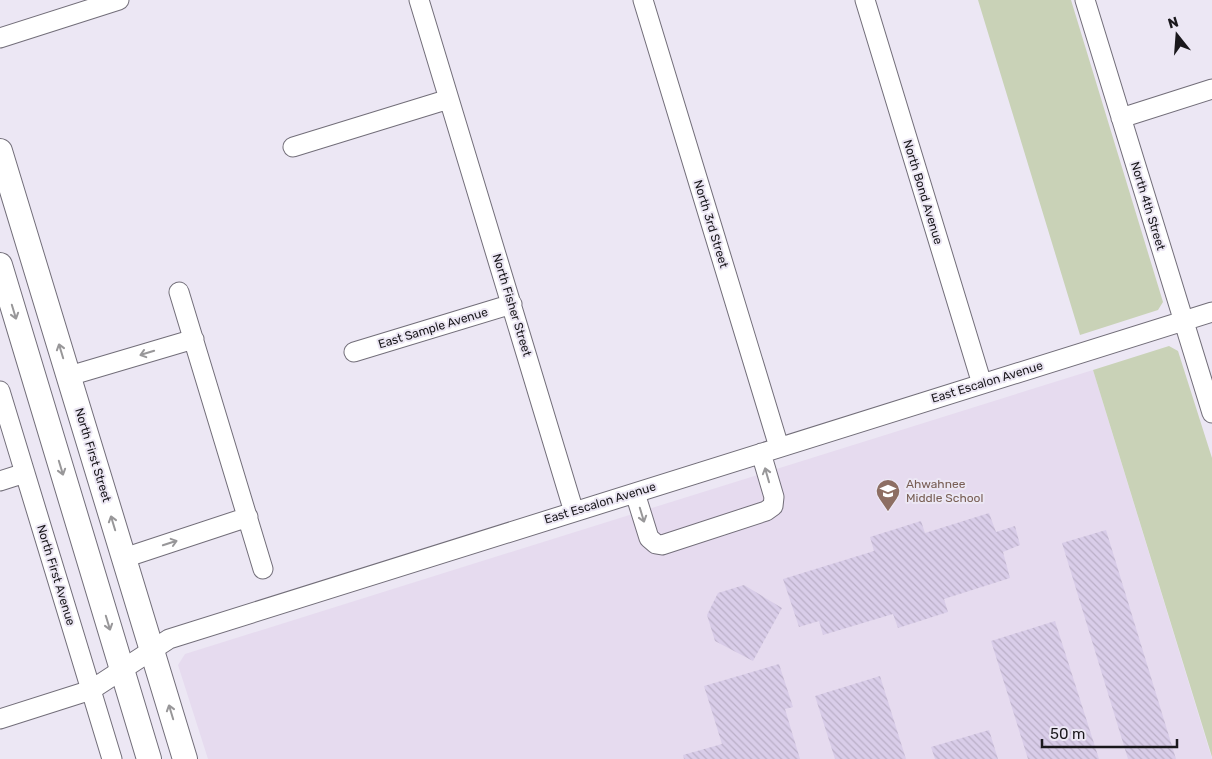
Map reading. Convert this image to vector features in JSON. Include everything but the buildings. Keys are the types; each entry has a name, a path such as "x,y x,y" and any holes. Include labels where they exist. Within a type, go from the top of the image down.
{"main road":[{"name":"North First Street","path":"0,151 185,759"},
{"path":"0,187 26,239"},
{"path":"0,266 149,759"}],"street":[{"path":"0,38 119,0"},
{"name":"North Fisher Street","path":"419,0 574,512"},
{"name":"North 3rd Street","path":"643,0 779,448"},
{"name":"North Bond Avenue","path":"865,0 982,384"},
{"name":"North 4th Street","path":"1085,0 1212,413"},
{"path":"1121,118 1212,89"},
{"path":"293,147 449,99"},
{"path":"179,292 263,569"},
{"name":"East Sample Avenue","path":"354,352 512,304"},
{"name":"East Escalon Avenue","path":"0,719 91,690 169,639 1212,312"},
{"path":"69,376 194,339"},
{"name":"North First Avenue","path":"0,390 112,759"},
{"path":"634,493 649,538 656,544 662,545 773,506 774,497 761,453"},
{"path":"0,481 25,473"},
{"path":"124,558 248,517"}],"shaded area":[{"name":"Ahwahnee Middle School","path":"1093,370 1212,759 208,759 178,665 185,654"}],"green space":[{"path":"978,0 1071,0 1163,302 1158,310 1080,335"},
{"path":"1169,346 1178,351 1212,458 1212,757 1093,370"}],"place":[{"name":"Ahwahnee Middle School","path":"888,512"}]}
